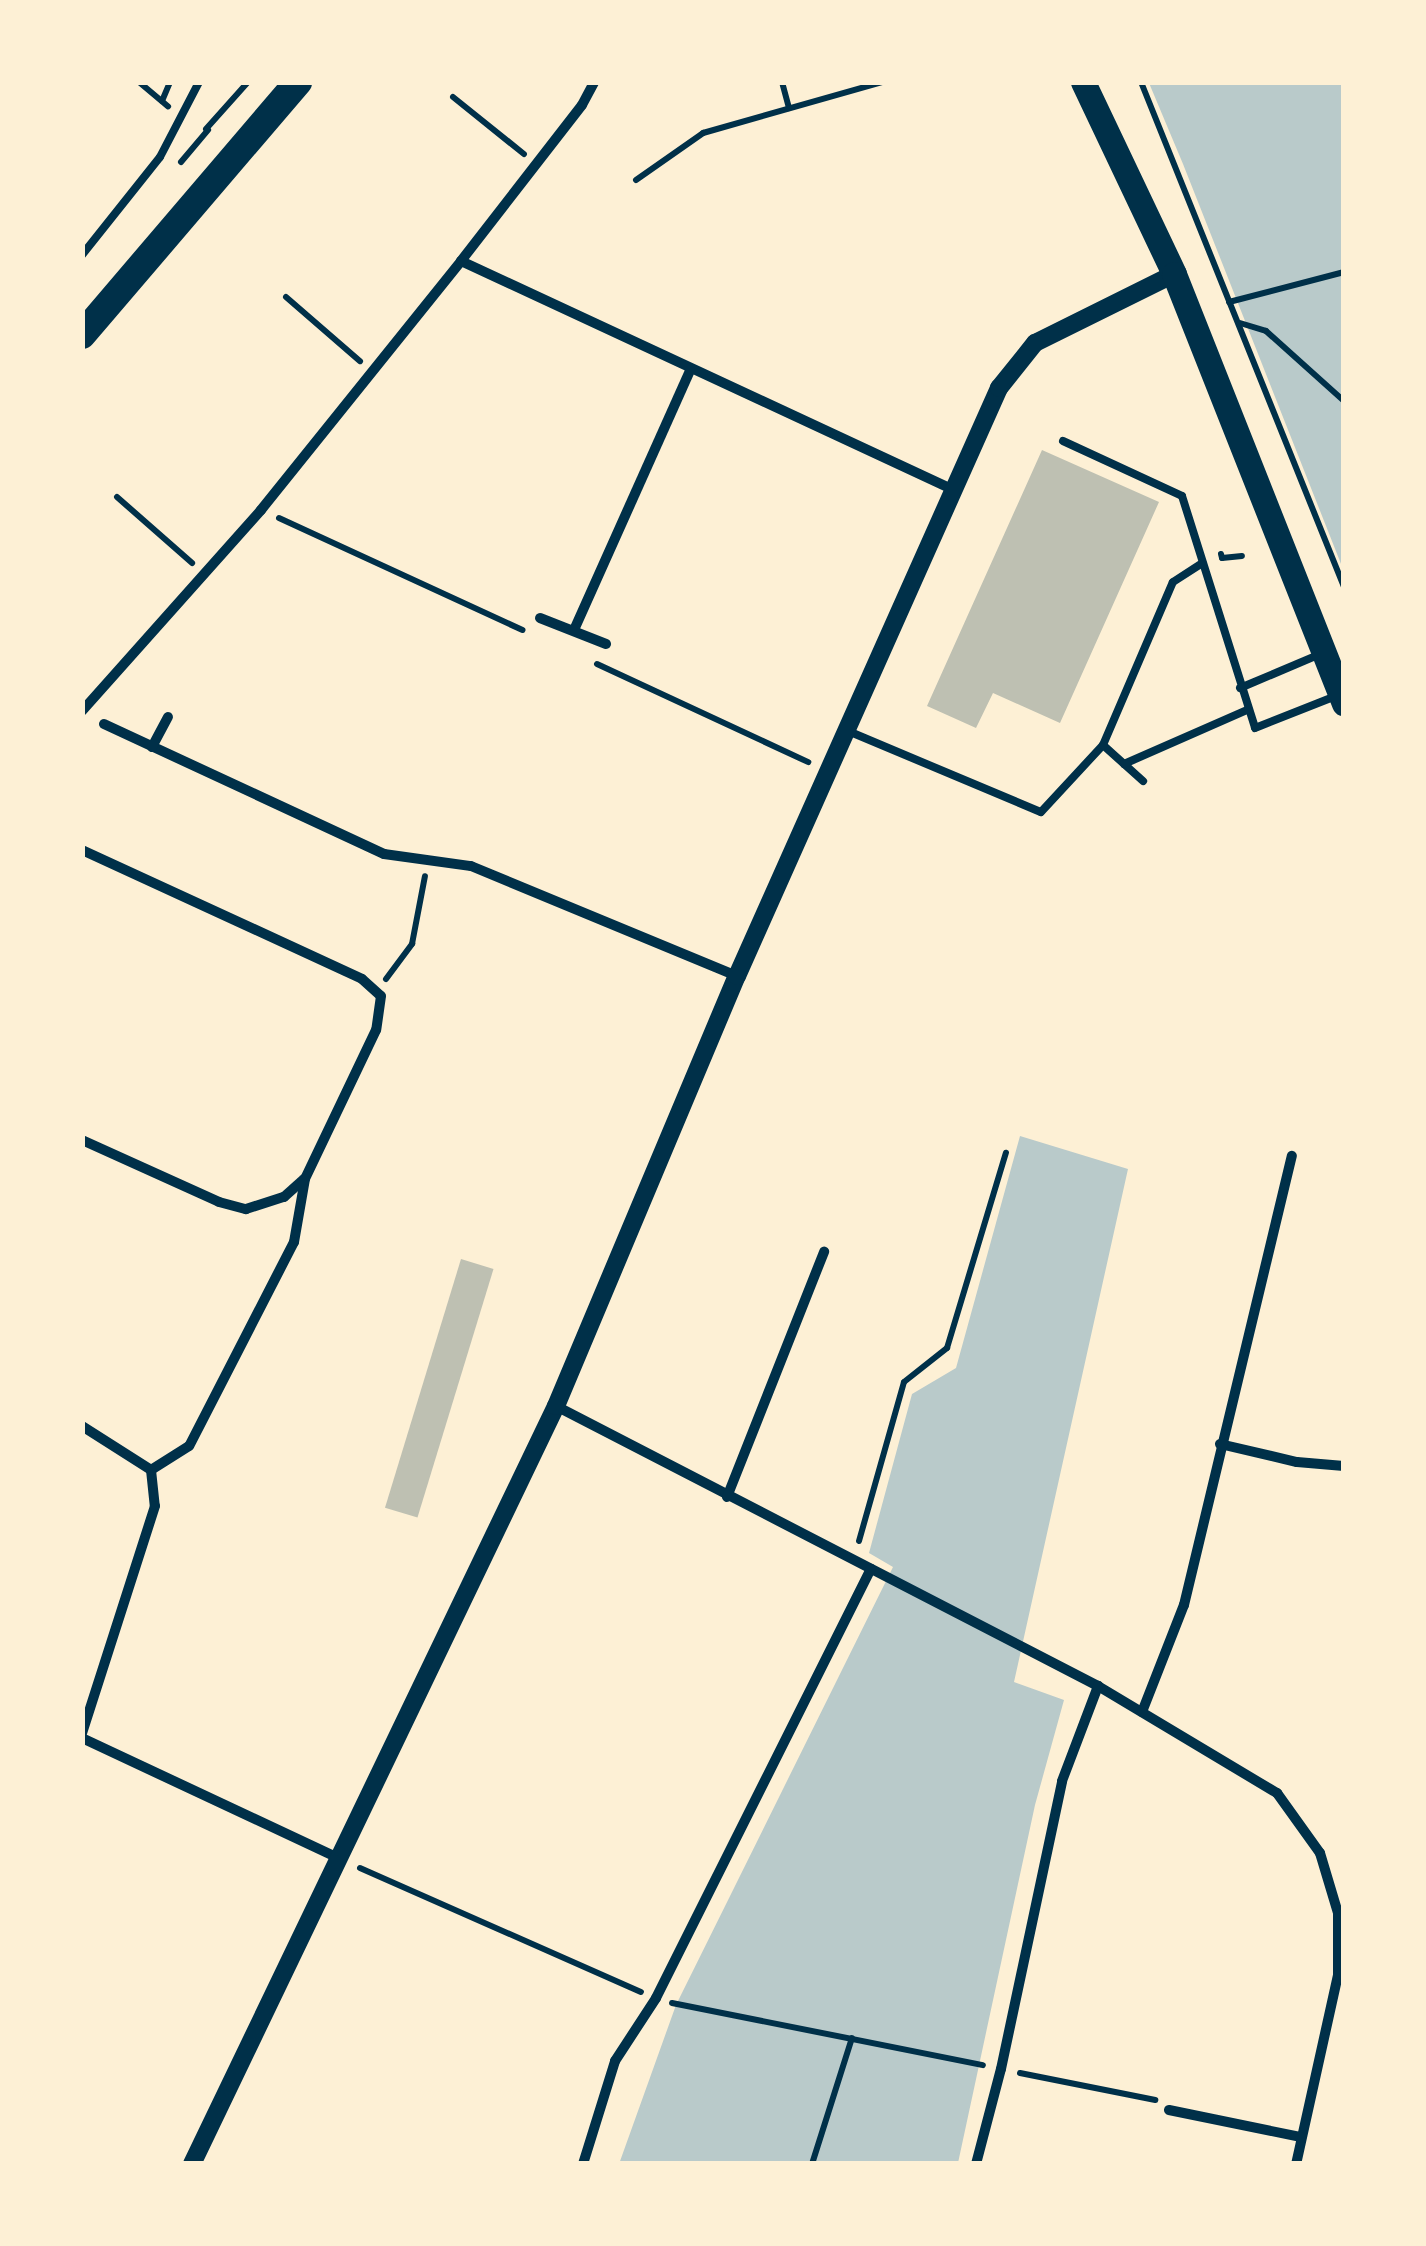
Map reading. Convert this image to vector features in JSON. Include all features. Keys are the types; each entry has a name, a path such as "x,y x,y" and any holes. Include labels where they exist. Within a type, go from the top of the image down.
{"highway":[{"path":"82,334 298,82"}],"main road":[{"path":"1083,82 1174,274 1342,699"}],"street":[{"path":"82,711 204,574 372,372 536,164 594,82"},
{"path":"461,261 690,371 954,490"},
{"path":"192,2164 336,1857 556,1406 737,976 999,388 1035,343 1174,274"},
{"path":"574,630 690,371"},
{"path":"540,618 606,644"},
{"path":"152,747 168,717"},
{"path":"104,724 384,854 471,866 737,976"},
{"path":"82,850 362,979 381,996 376,1030 305,1178 294,1242 188,1446 151,1470"},
{"path":"82,1140 219,1202 246,1208 284,1197 305,1178"},
{"path":"1142,1712 1184,1606 1292,1156"},
{"path":"727,1497 824,1252"},
{"path":"556,1406 1098,1686 1277,1793 1320,1854 1338,1912 1341,1976 1296,2164"},
{"path":"82,1426 151,1470"},
{"path":"1220,1444 1297,1462 1344,1466"},
{"path":"151,1470 155,1506 82,1736 336,1857"},
{"path":"583,2164 615,2061 656,1998 871,1569"},
{"path":"976,2164 1001,2068 1062,1781 1098,1686"},
{"path":"1170,2110 1301,2136"}],"lane":[{"path":"82,255 160,157 199,82"},
{"path":"1063,441 1182,496 1255,728 1342,699"},
{"path":"847,731 1041,812 1102,745 1174,582 1201,564"},
{"path":"1240,688 1324,652"},
{"path":"1124,764 1248,710"},
{"path":"1102,745 1143,782"}],"path":[{"path":"139,82 166,104 170,82"},
{"path":"197,123 208,130 248,82"},
{"path":"782,82 789,108"},
{"path":"636,180 704,134 882,82"},
{"path":"1140,82 1344,587"},
{"path":"453,97 536,164"},
{"path":"1229,302 1344,272"},
{"path":"286,297 372,372"},
{"path":"1239,322 1266,330 1344,401"},
{"path":"117,497 204,574"},
{"path":"376,992 412,944 428,860"},
{"path":"854,1560 904,1382 947,1348 1006,1153"},
{"path":"336,1857 656,1998 1157,2100 1170,2110"},
{"path":"812,2164 852,2038"}],"shaded area":[{"path":"1149,83 1343,83 1343,569 1183,164"},
{"path":"1020,1136 1128,1169 1014,1682 1064,1700 1035,1805 958,2163 619,2164 676,2005 893,1567 869,1553 912,1394 956,1368"}],"building":[{"path":"1042,450 1159,502 1060,723 993,693 976,728 927,706"},
{"path":"461,1259 494,1269 417,1518 385,1508"}]}
